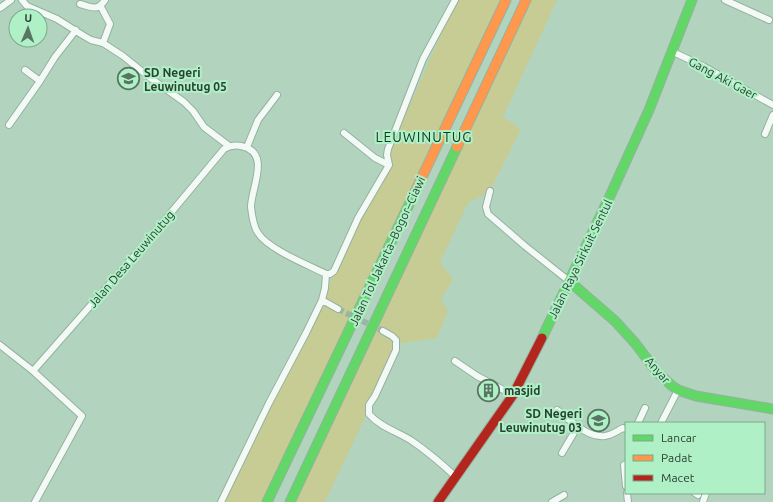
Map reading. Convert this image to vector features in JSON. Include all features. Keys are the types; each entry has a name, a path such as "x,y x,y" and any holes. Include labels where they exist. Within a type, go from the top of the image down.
{"main road":[{"name":"Jalan Tol Jakarta–Bogor–Ciawi","path":"267,502 506,0"},
{"name":"Jalan Tol Jakarta–Bogor–Ciawi","path":"290,502 526,0"},
{"name":"Jalan Raya Sirkuit Sentul","path":"438,502 513,395 610,196 649,110 673,52 692,0"},
{"name":"Anyar","path":"569,281 613,319 630,336 659,374 669,384 678,390 686,394 773,409"}],"street":[{"path":"0,8 11,0"},
{"path":"22,0 27,6 57,19 91,40 103,43 123,56 184,102 193,111 204,127 229,146 247,147 254,152 258,162 257,183 251,206 253,221 259,235 274,247 326,274 330,274 334,271 358,218 388,165 388,149 423,59 455,0"},
{"path":"99,7 105,0"},
{"path":"725,0 769,20"},
{"path":"80,4 99,7 110,24 103,43"},
{"path":"9,124 40,81 55,57 76,30"},
{"name":"Gang Aki Gaer","path":"673,52 703,66 773,105"},
{"path":"25,70 40,81"},
{"path":"247,147 258,120 277,95"},
{"path":"765,134 773,115"},
{"path":"344,133 376,158 388,165"},
{"name":"Jalan Desa Leuwinutug","path":"33,371 149,239 224,149 229,146"},
{"path":"490,191 486,207 488,214 569,281"},
{"path":"221,502 322,300 326,274"},
{"path":"322,300 338,309"},
{"path":"383,331 396,340 396,350 375,396 369,405 369,414 379,424 411,441 434,457 456,477"},
{"path":"0,345 33,371 82,416 35,502"},
{"path":"455,361 478,376 513,395"},
{"path":"662,422 678,390"},
{"path":"638,422 645,408"},
{"path":"557,410 582,429 593,435 605,436 623,428 625,429"},
{"path":"562,454 578,426"},
{"path":"625,464 625,478"},
{"path":"552,502 564,495"}],"green space":[{"path":"456,0 506,0 267,502 219,502 306,333 365,208 389,165 387,157"},
{"path":"527,0 557,0 503,117 521,129 490,191 468,203 440,262 453,279 441,300 448,311 437,338 396,344 369,409 325,502 289,502"}],"tunnel":[{"path":"338,309 383,331"}],"traffic: fast":[{"path":"542,338 610,196 649,110 692,0"},
{"path":"290,502 457,147"},
{"path":"267,502 414,194"},
{"path":"569,281 615,321 635,343 657,372 678,390 696,396 773,409"}],"traffic: slow":[{"path":"414,194 506,0"},
{"path":"457,147 526,0"}],"traffic: jam":[{"path":"438,502 513,395 542,338"}],"place":[{"name":"SD Negeri Leuwinutug 05","path":"129,79"},
{"name":"masjid","path":"489,390"},
{"name":"SD Negeri Leuwinutug 03","path":"598,420"}],"district":[{"name":"LEUWINUTUG","path":"424,137"}]}
